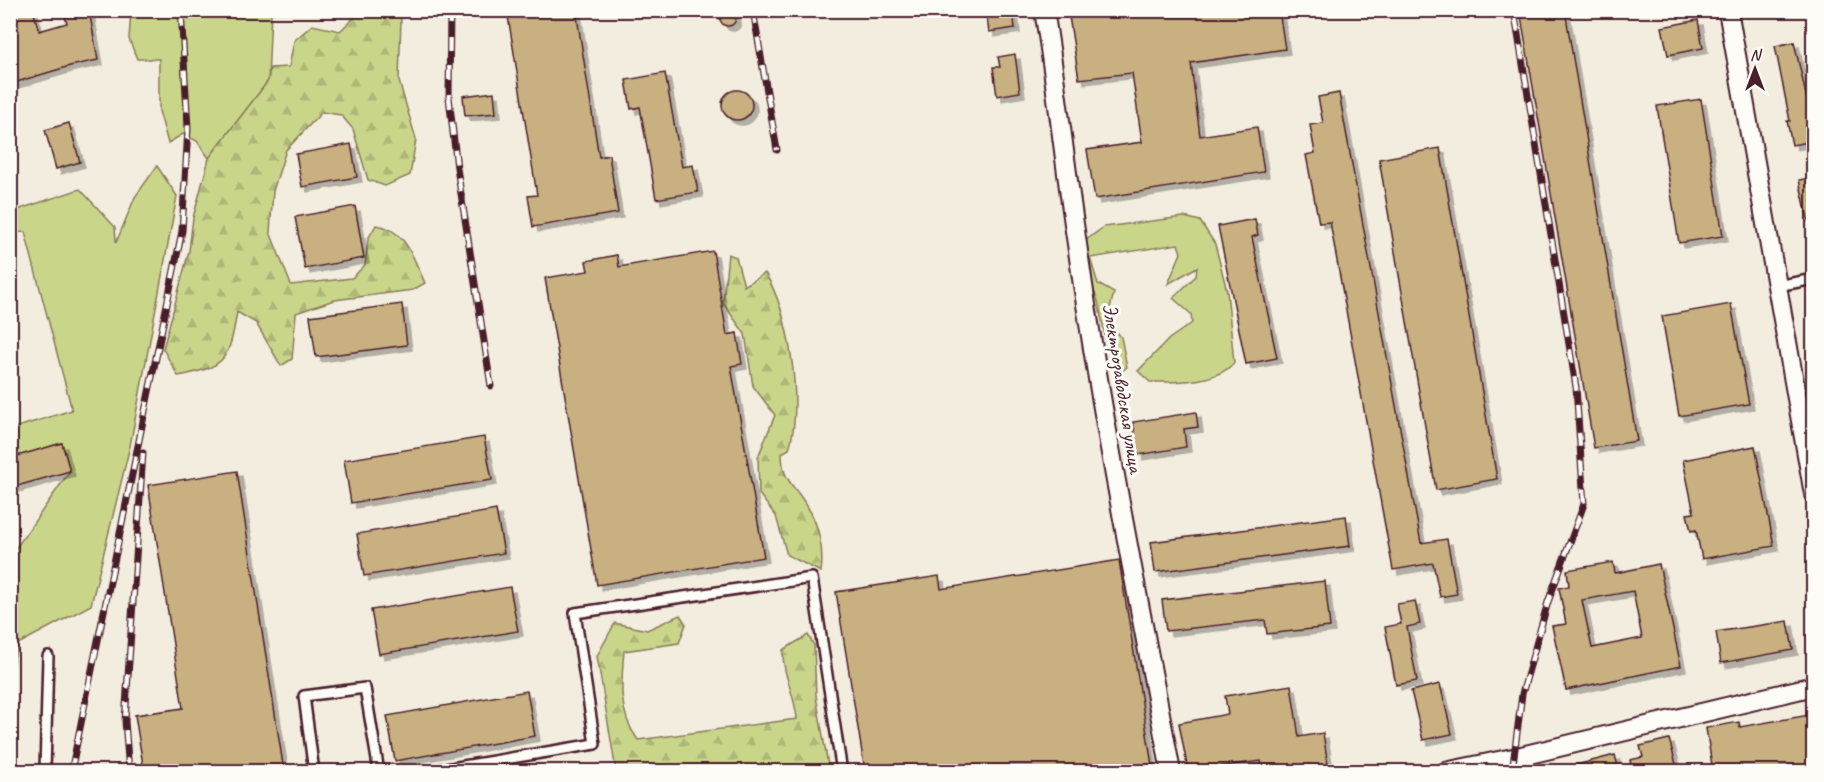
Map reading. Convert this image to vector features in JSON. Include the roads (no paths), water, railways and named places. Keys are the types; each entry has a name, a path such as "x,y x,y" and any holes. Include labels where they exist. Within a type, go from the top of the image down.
{"street":[{"name":"Электрозаводская улица","path":"1044,10 1060,104 1077,244 1112,457 1171,771"},
{"path":"1728,10 1814,494"},
{"path":"1445,771 1513,758 1742,701 1814,686"}],"lane":[{"path":"1777,286 1814,279"},
{"path":"427,771 595,744 576,613 812,578 842,771"},
{"path":"45,771 48,656"},
{"path":"314,771 304,696 365,688 379,771"}],"railway":[{"path":"71,772 182,231 188,128 181,10"},
{"path":"450,10 449,97 457,168 491,386"},
{"path":"753,10 777,150"},
{"path":"1512,772 1522,694 1548,602 1584,504 1576,387 1514,10"},
{"path":"129,772 125,721 143,453"}]}
